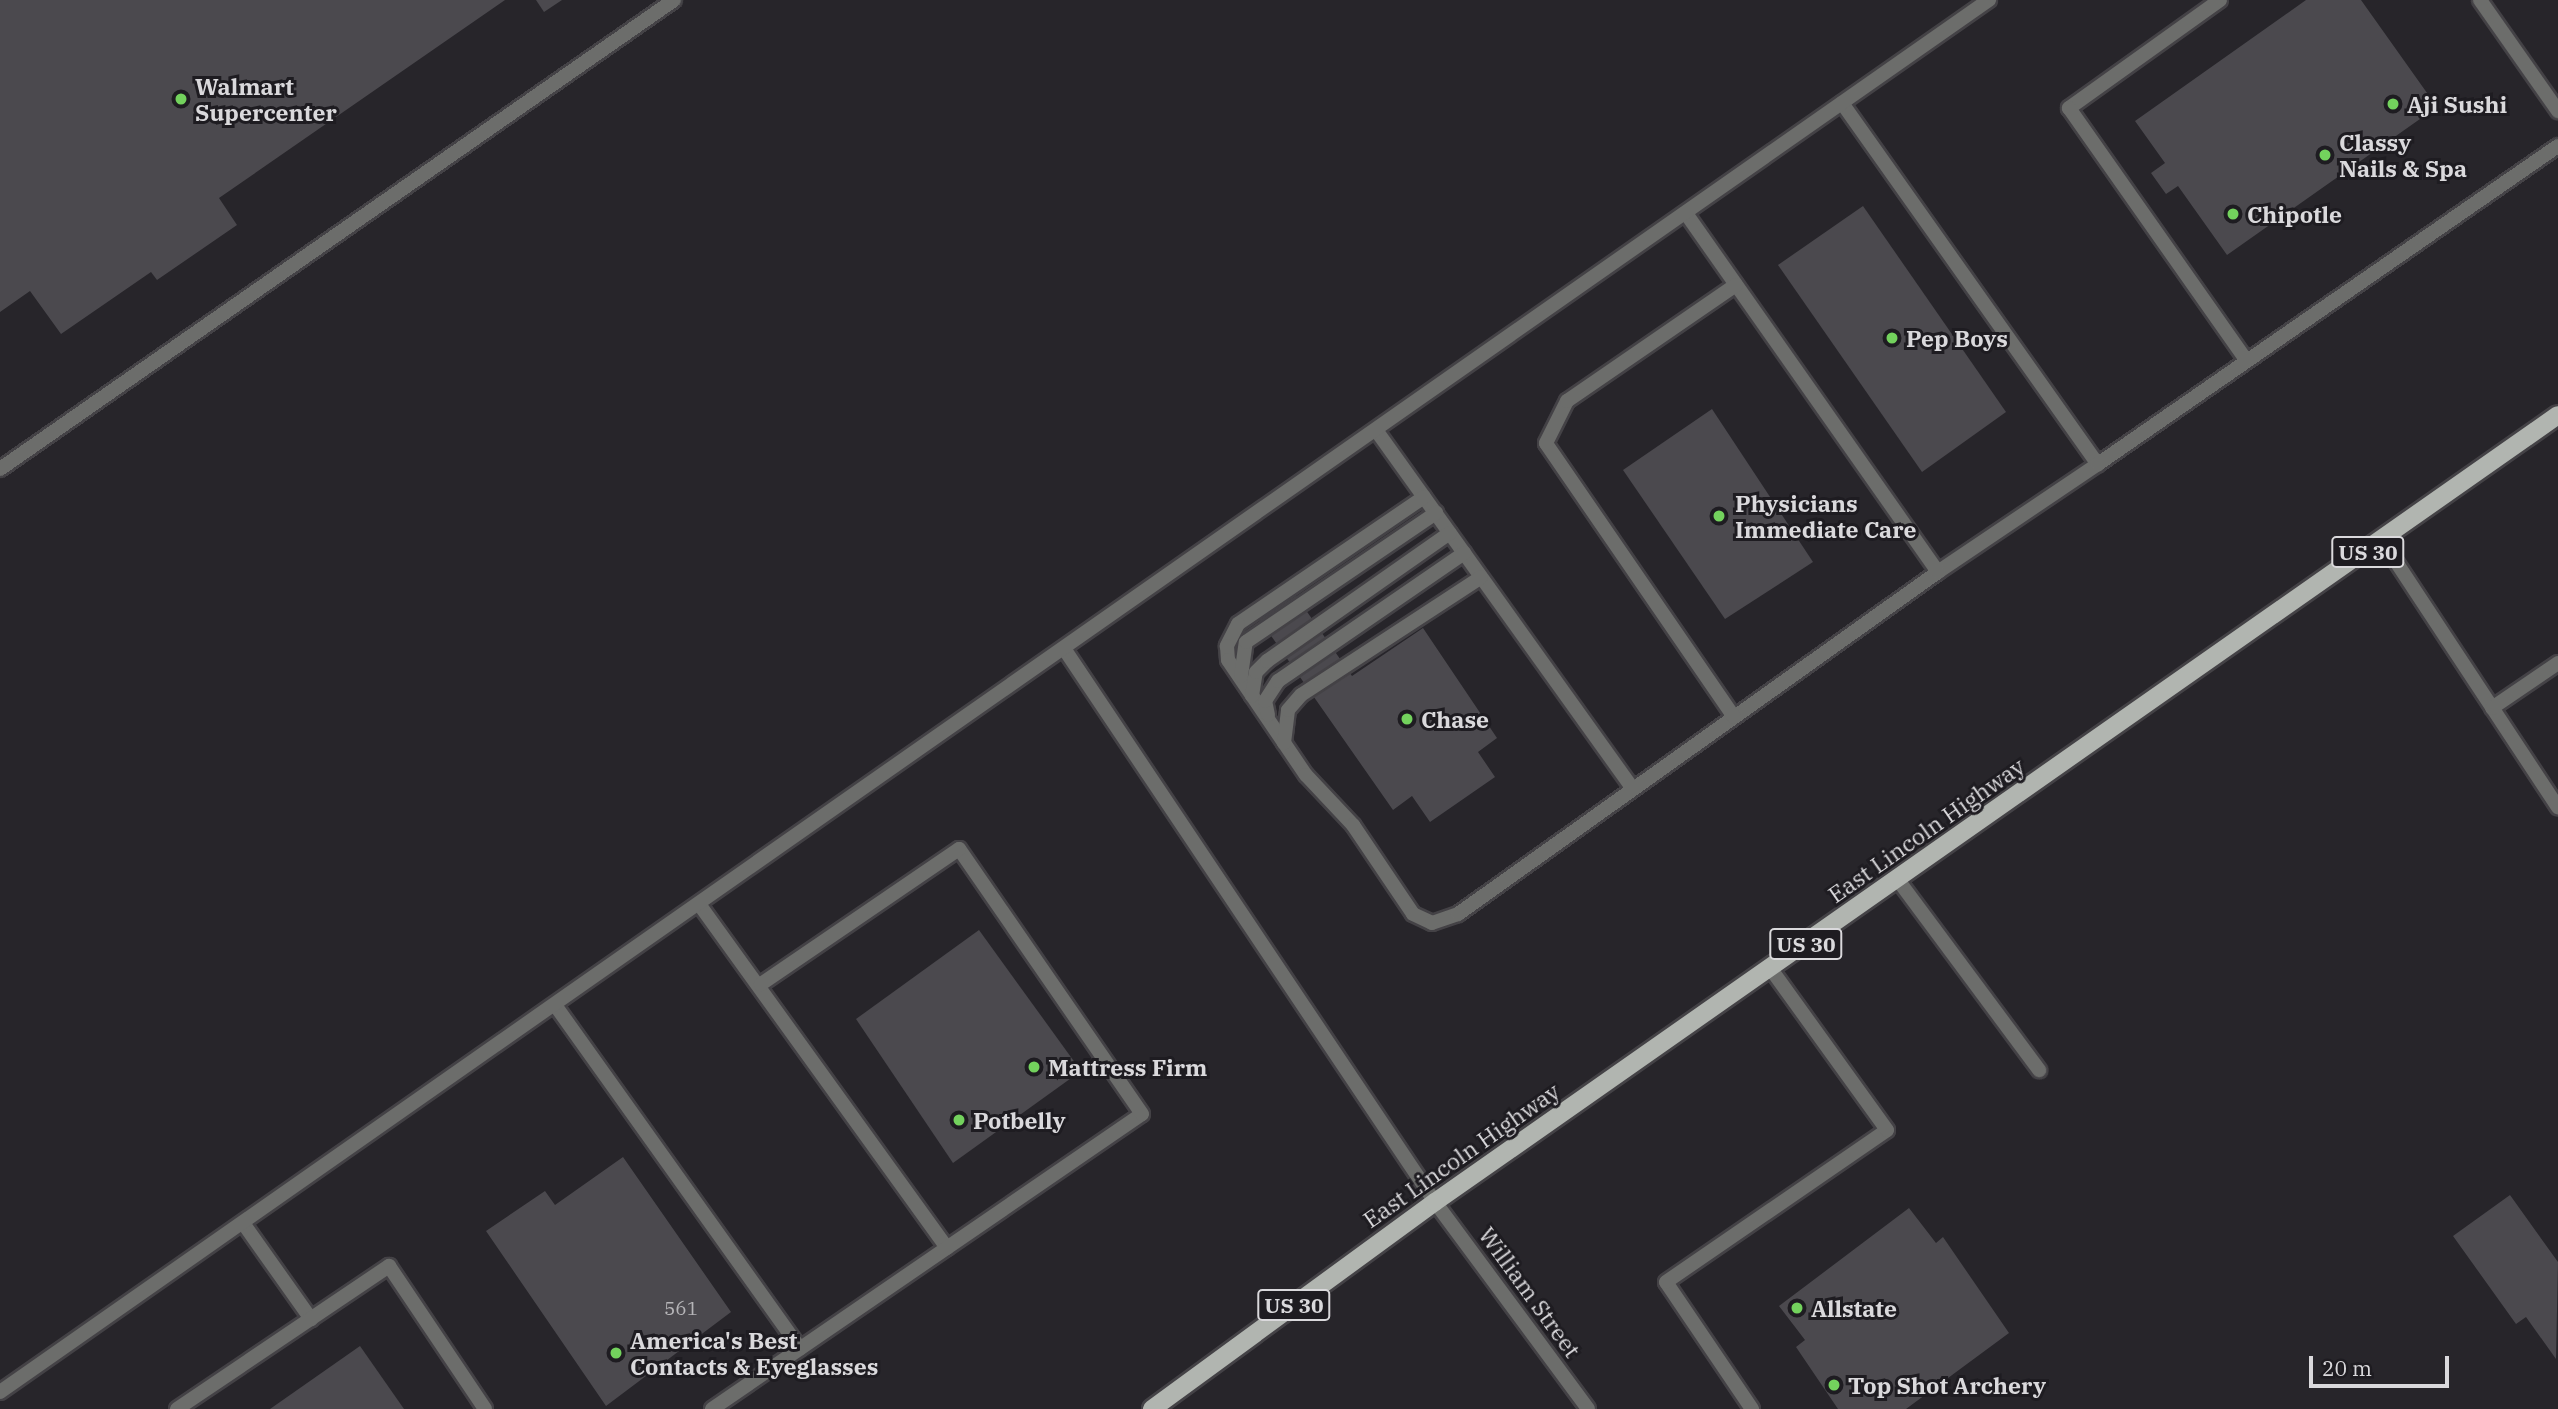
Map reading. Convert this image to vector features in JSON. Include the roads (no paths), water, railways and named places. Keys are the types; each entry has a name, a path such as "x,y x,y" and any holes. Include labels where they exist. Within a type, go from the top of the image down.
{"main road":[{"name":"East Lincoln Highway","path":"1152,1409 1435,1202 2383,542 2558,415"}],"street":[{"path":"0,469 674,0"},
{"path":"0,1392 1065,650 1989,0"},
{"path":"2220,0 2069,108 2247,361"},
{"path":"2480,0 2558,111"},
{"path":"1842,103 2098,464"},
{"path":"1424,497 1237,624 1227,646 1241,678 1284,743 1353,825 1413,914 1432,923 1458,914 1938,572 2558,146"},
{"path":"1686,213 1938,572"},
{"path":"1734,717 1546,443 1567,401 1736,285"},
{"path":"1376,430 1632,788"},
{"path":"1241,678 1246,642 1436,513"},
{"path":"1252,696 1256,671 1267,661 1450,533"},
{"path":"2383,542 2558,807"},
{"path":"1270,721 1265,701 1278,681 1464,553"},
{"path":"1284,743 1289,710 1301,695 1481,577"},
{"name":"William Street","path":"1065,650 1435,1202 1588,1409"},
{"path":"2492,708 2558,663"},
{"path":"712,1409 1142,1114 959,849 761,984"},
{"path":"1898,880 2039,1070"},
{"path":"699,904 761,984 947,1248"},
{"path":"1752,1409 1666,1282 1887,1130 1771,969"},
{"path":"555,1005 800,1349"},
{"path":"243,1223 311,1318"},
{"path":"177,1409 389,1266 485,1409"}],"place":[{"name":"Walmart Supercenter","path":"181,99"},
{"name":"Aji Sushi","path":"2393,104"},
{"name":"Classy Nails & Spa","path":"2325,155"},
{"name":"Chipotle","path":"2233,214"},
{"name":"Pep Boys","path":"1892,338"},
{"name":"Physicians Immediate Care","path":"1719,516"},
{"name":"Chase","path":"1407,719"},
{"name":"Mattress Firm","path":"1034,1067"},
{"name":"Potbelly","path":"959,1120"},
{"name":"Allstate","path":"1797,1308"},
{"name":"America's Best Contacts & Eyeglasses","path":"616,1353"},
{"name":"Top Shot Archery","path":"1834,1385"}]}
